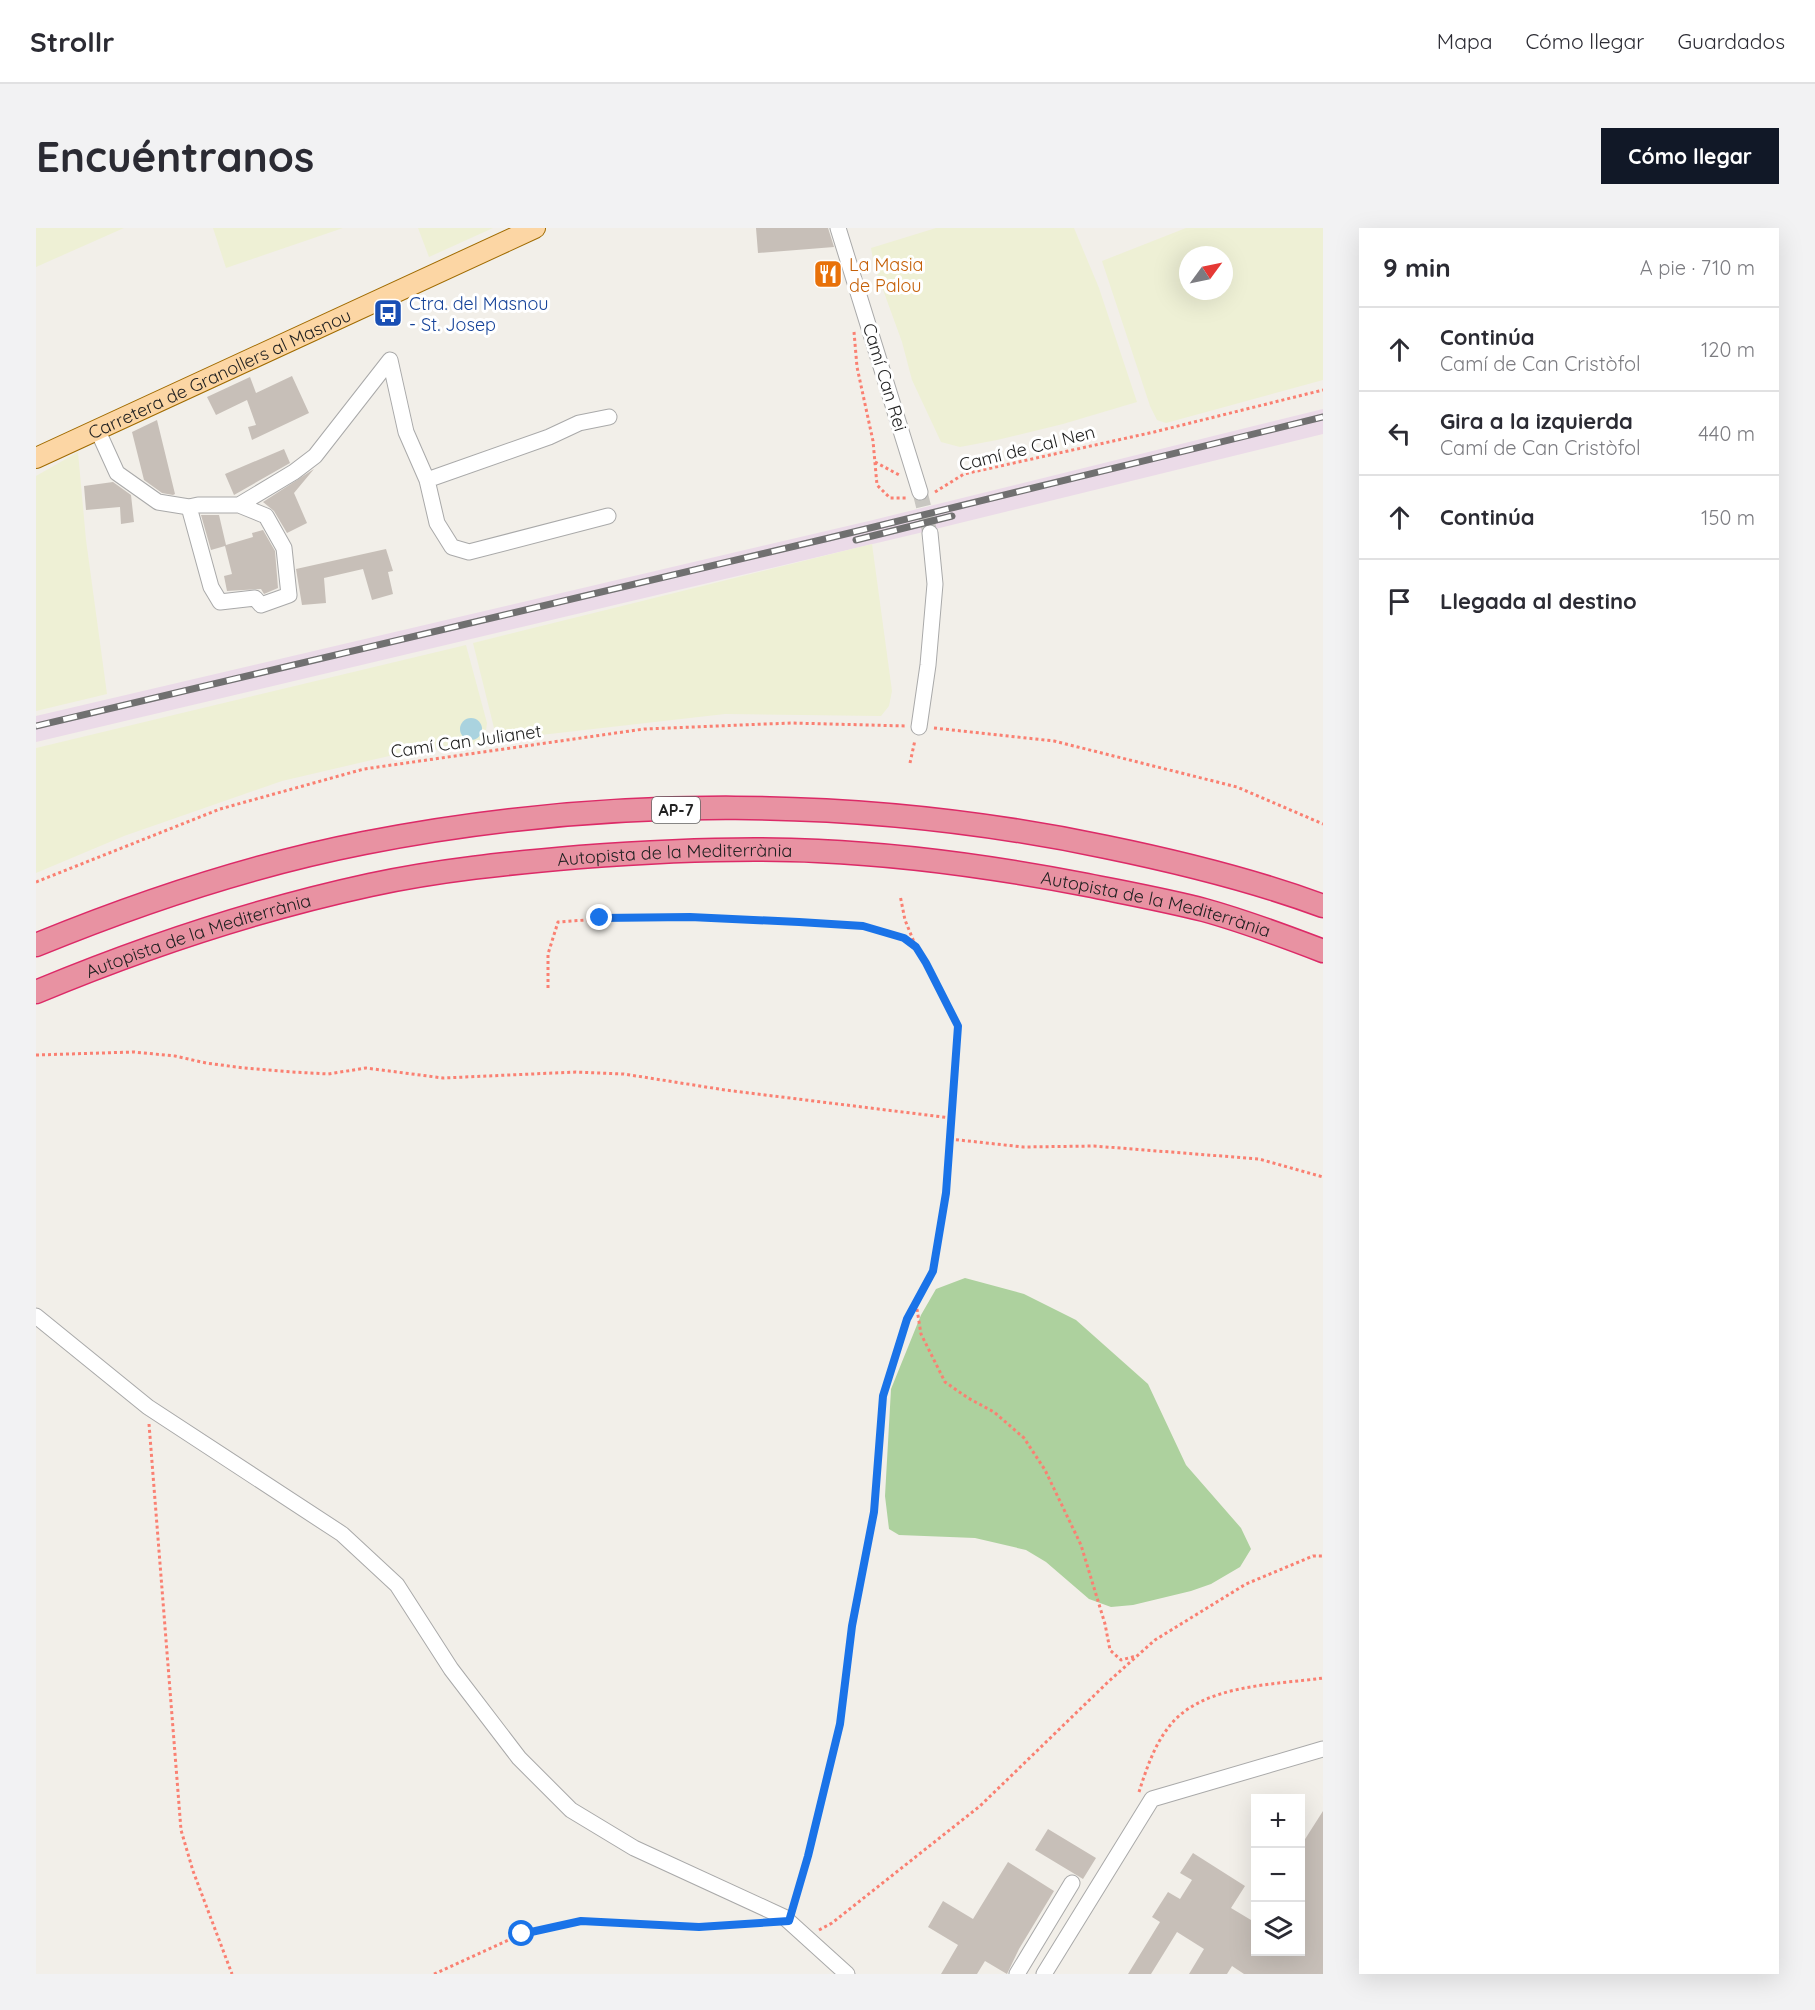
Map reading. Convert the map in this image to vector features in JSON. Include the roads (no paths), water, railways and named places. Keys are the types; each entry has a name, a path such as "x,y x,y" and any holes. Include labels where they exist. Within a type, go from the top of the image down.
{"highway":[{"name":"AP-7","path":"36,945 88,924 185,891 290,861 361,844 434,831 522,820 607,812 705,809 813,809 940,819 1041,833 1213,871 1323,906"},
{"name":"Autopista de la Mediterrània","path":"36,992 107,962 200,930 371,885 445,872 531,861 717,849 819,851 933,860 1041,876 1150,897 1206,911 1323,951"}],"main road":[{"name":"Carretera de Granollers al Masnou","path":"36,458 535,228"}],"street":[{"name":"Camí Can Rei","path":"838,228 923,494"},
{"path":"239,505 294,472 315,456 390,360 406,432 427,480 437,524 452,547 469,552 609,516"},
{"path":"427,480 549,437 579,423 609,417"},
{"path":"97,429 117,473 158,502 189,507 239,505 266,516 284,548 289,595 261,605 255,598 220,602 211,587 189,507"},
{"path":"919,727 928,664 935,584 930,533"},
{"path":"36,1316 148,1407 342,1534 397,1585 451,1669 519,1758 571,1810 634,1848 784,1917 847,1974"},
{"path":"1044,1974 1152,1800 1323,1749"},
{"path":"1017,1974 1072,1883"}],"water":[{"path":"471,718 479,721 482,729 479,737 471,740 463,737 460,729 463,721"}],"tunnel":[{"path":"920,492 930,533"}],"railway":[{"path":"36,726 829,538 1323,417"},
{"path":"856,540 952,516"}],"place":[{"name":"La Masia de Palou","path":"828,274"},
{"name":"Ctra. del Masnou - St. Josep","path":"388,313"}]}
